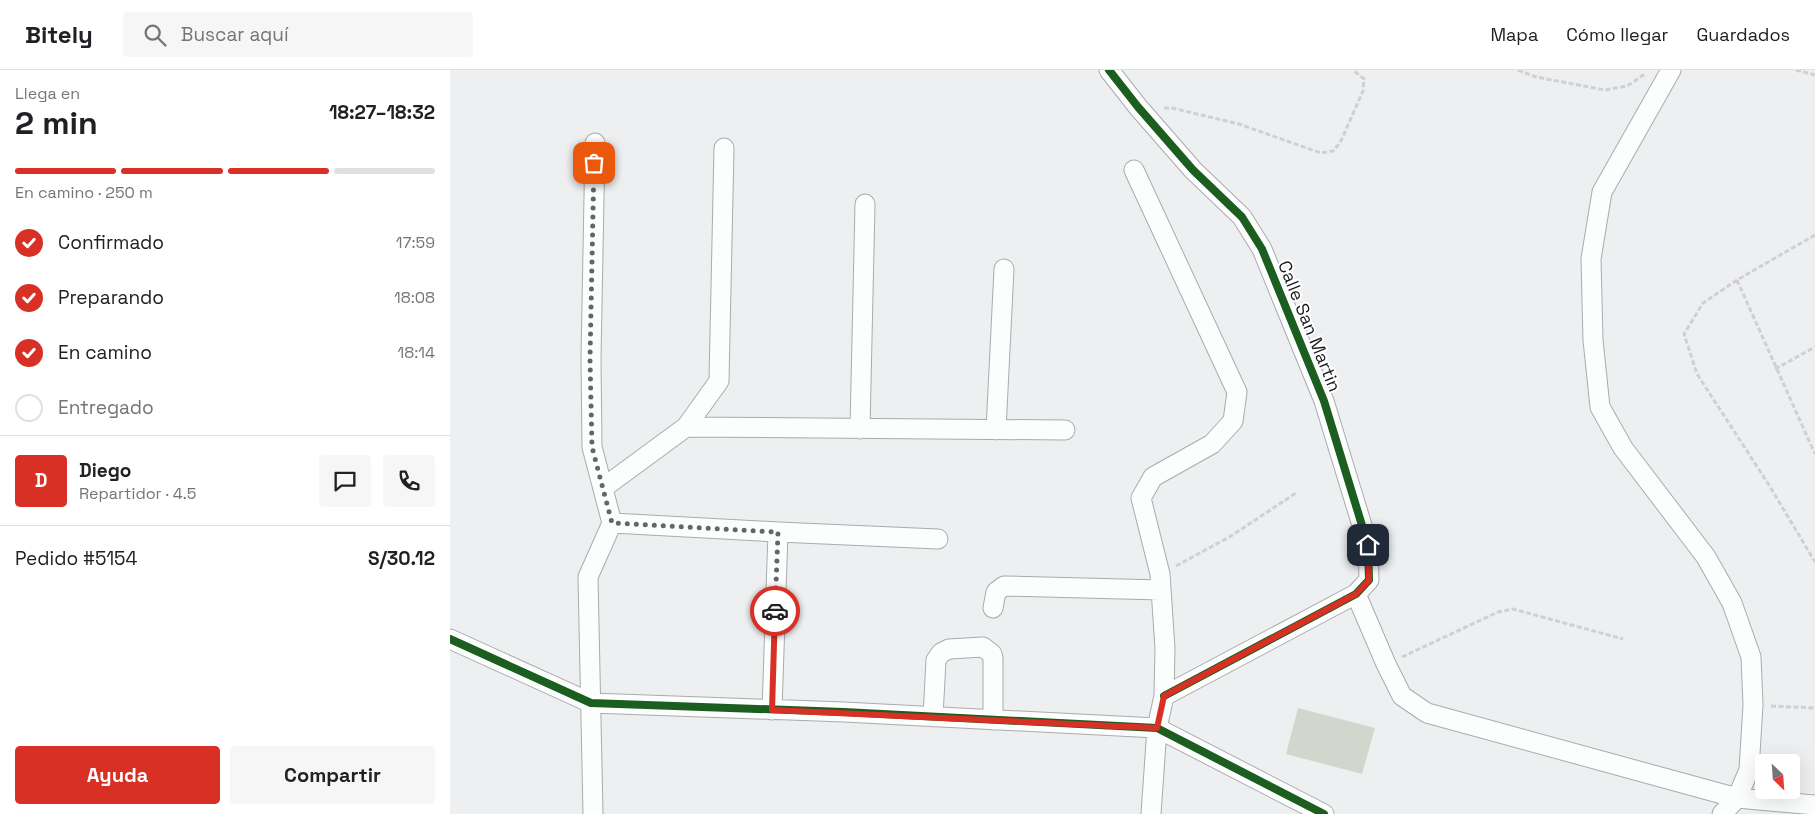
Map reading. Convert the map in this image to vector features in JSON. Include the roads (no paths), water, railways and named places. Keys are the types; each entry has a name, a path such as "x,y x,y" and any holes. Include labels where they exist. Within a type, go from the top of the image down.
{"street":[{"name":"Calle San Martin","path":"1110,70 1138,107 1193,170 1242,217 1262,249 1324,401 1368,545 1369,580 1356,594"},
{"path":"1671,70 1602,192 1591,259 1593,340 1600,407 1623,448 1706,557 1732,603 1751,657 1753,705 1749,770 1737,798 1722,814"},
{"path":"593,814 588,577 612,523 592,447 590,359 595,143"},
{"path":"603,488 686,427 719,381 724,148"},
{"path":"1134,170 1236,392 1233,421 1212,444 1153,477 1141,498 1161,582 1165,648 1164,696 1157,728 1151,814"},
{"path":"860,429 865,204"},
{"path":"996,430 1004,269"},
{"path":"686,427 1065,430"},
{"path":"612,523 938,539"},
{"path":"772,710 778,532"},
{"path":"993,608 996,592 1004,586 1161,582"},
{"path":"1164,696 1356,594 1402,696 1427,713 1737,798 1815,805"},
{"path":"450,639 591,703 1157,728 1324,814"},
{"path":"933,717 936,660 941,653 950,649 983,647 992,654 993,658 993,720"}]}
